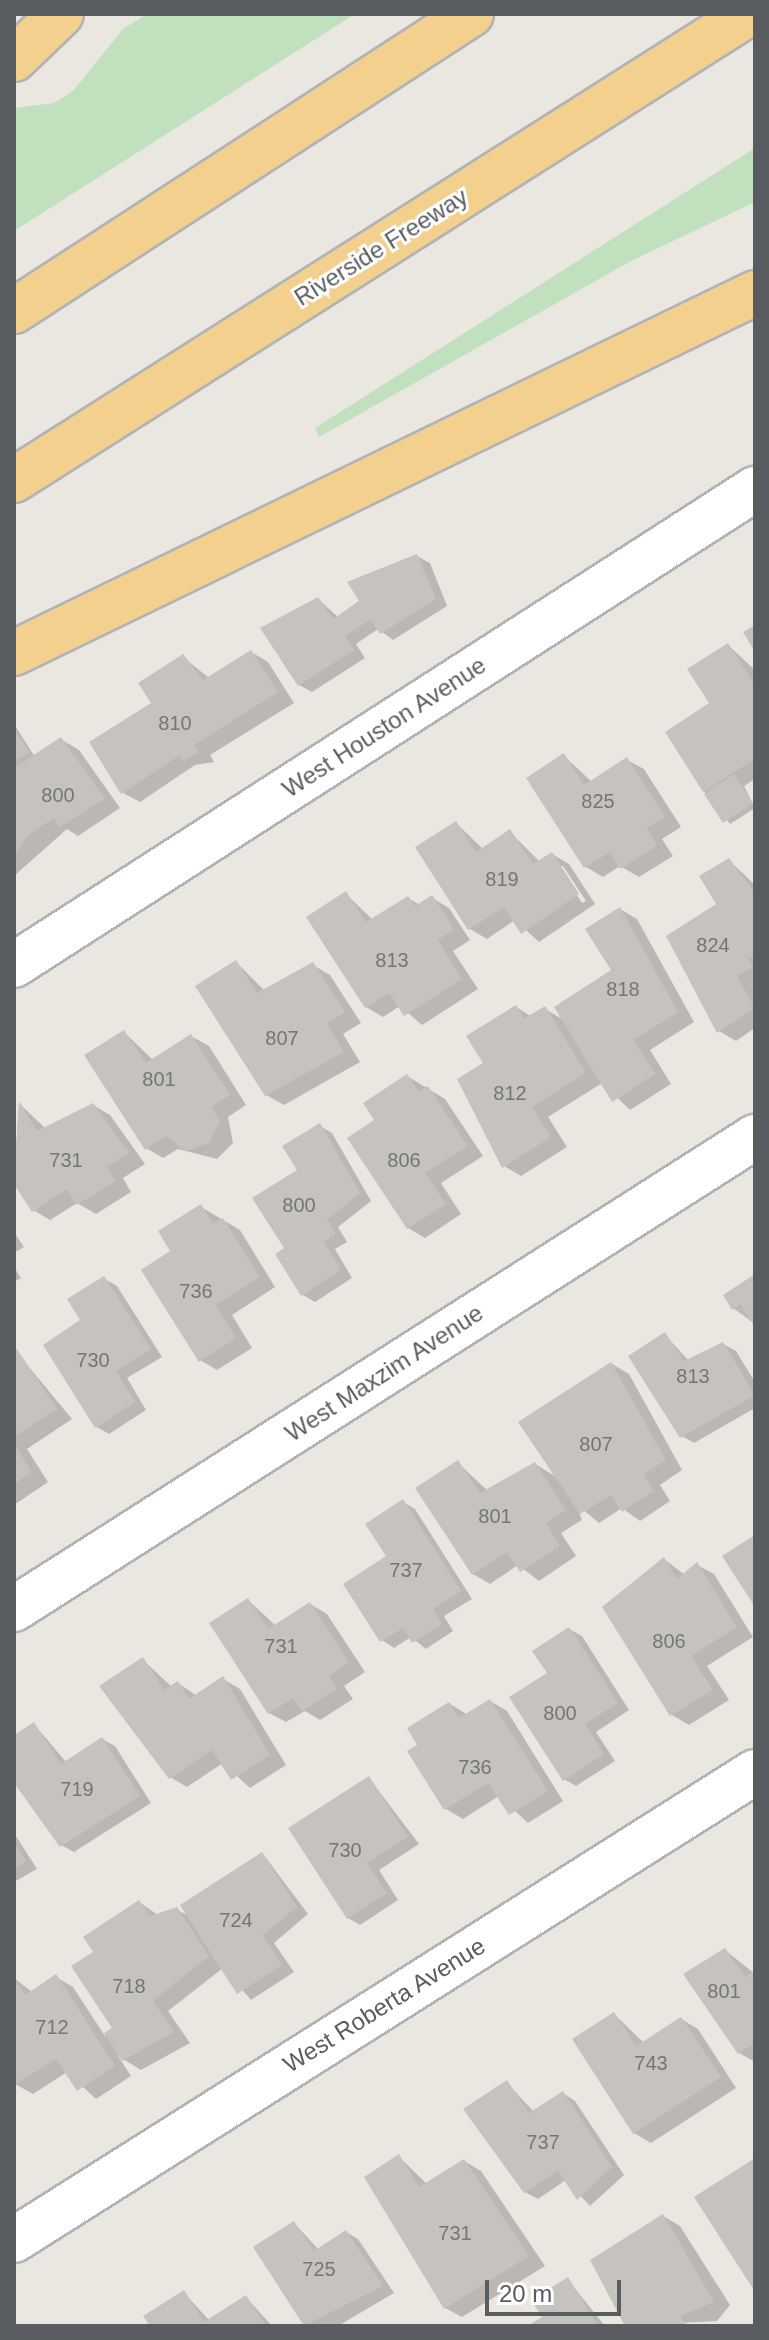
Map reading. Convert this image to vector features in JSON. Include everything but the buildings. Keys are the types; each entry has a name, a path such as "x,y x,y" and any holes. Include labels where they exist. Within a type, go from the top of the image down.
{"highway":[{"path":"14,59 61,14"},
{"path":"14,311 471,14"},
{"name":"Riverside Freeway","path":"14,480 748,14"},
{"path":"14,653 755,293"}],"street":[{"name":"West Houston Avenue","path":"14,965 755,489"},
{"name":"West Maxzim Avenue","path":"14,1609 755,1137"},
{"name":"West Roberta Avenue","path":"14,2240 755,1772"}],"green space":[{"path":"147,14 355,14 14,231 14,108 54,103 73,91 123,29"},
{"path":"755,148 755,202 631,261 319,437 315,428"}]}
